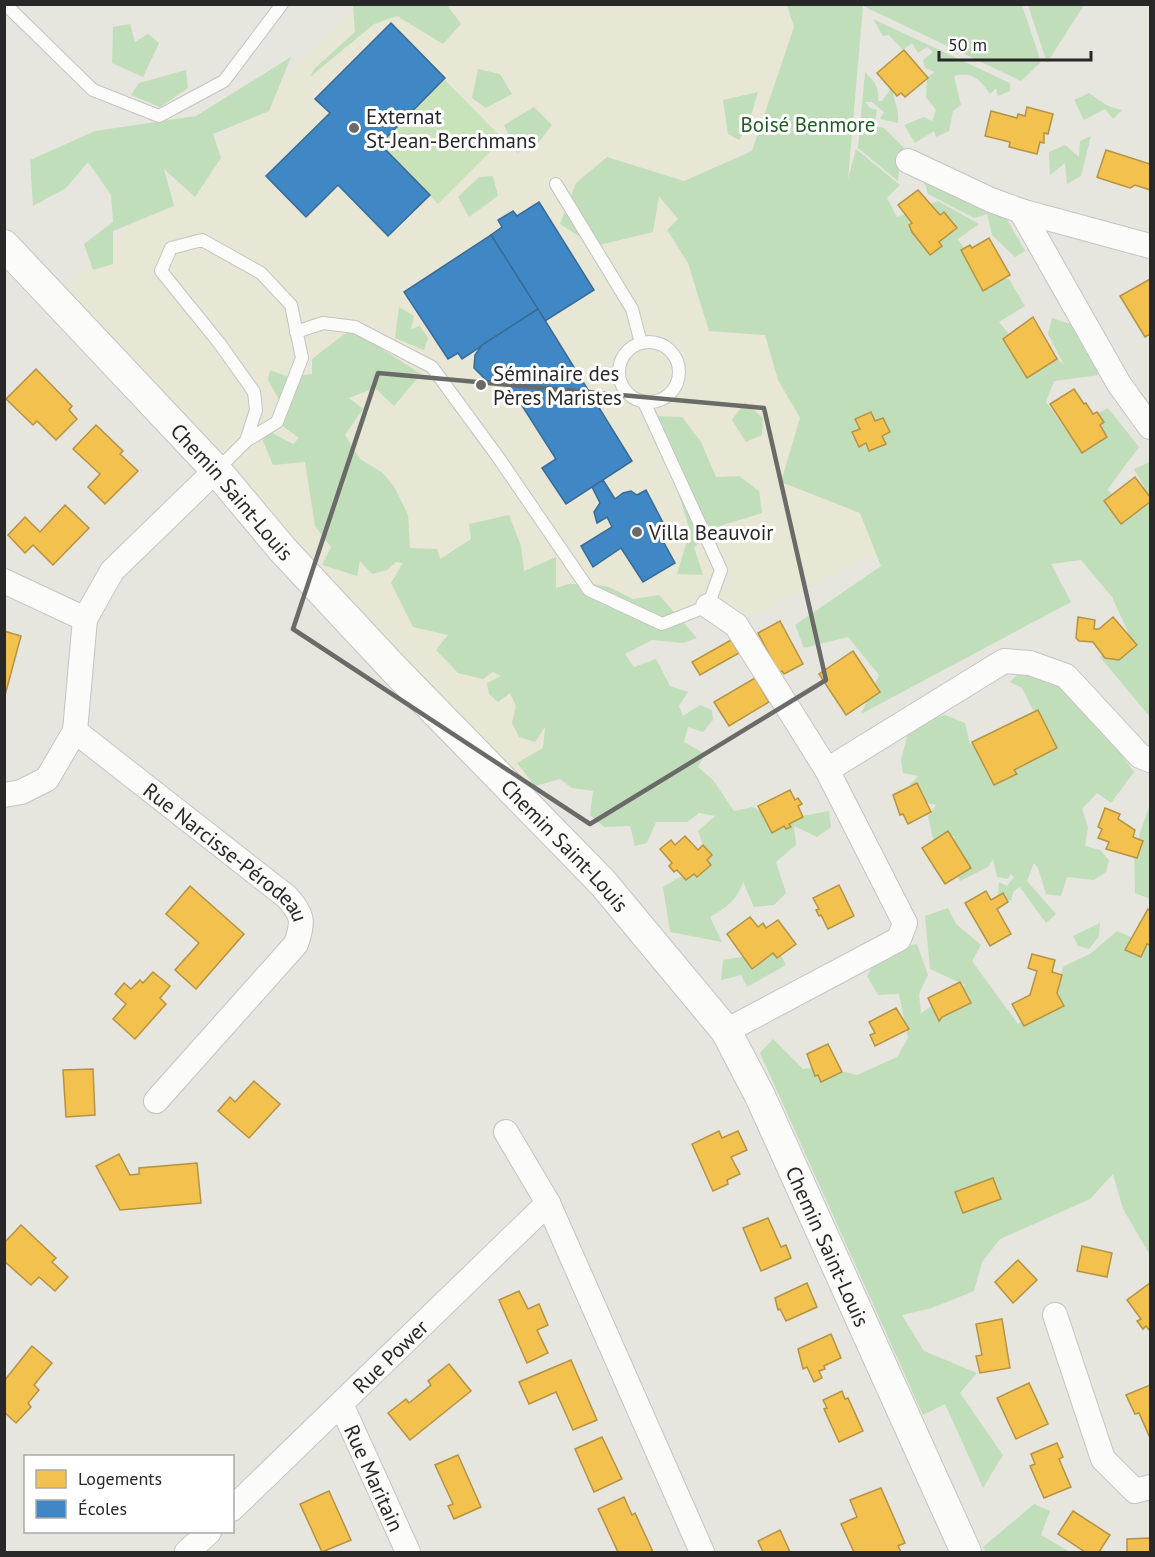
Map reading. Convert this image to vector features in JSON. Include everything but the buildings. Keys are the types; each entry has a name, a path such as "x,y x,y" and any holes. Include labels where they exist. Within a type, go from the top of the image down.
{"street":[{"path":"908,161 991,200 1021,211 1150,246"},
{"path":"1021,211 1119,384 1150,427"},
{"name":"Chemin Saint-Louis","path":"4,245 216,470 283,550 387,662 603,882 726,1031 760,1096 966,1552"},
{"path":"4,795 21,792 46,778 75,731 85,619 112,570 216,470"},
{"path":"4,581 85,619"},
{"path":"708,606 736,625 827,770 905,923 899,939 726,1031"},
{"path":"827,770 1004,661 1030,663 1066,676 1140,756 1150,760"},
{"name":"Rue Narcisse-Pérodeau","path":"75,731 287,897 298,909 303,924 296,944 156,1101"},
{"path":"506,1132 548,1203 702,1552"},
{"name":"Rue Power","path":"234,1507 548,1203"},
{"path":"1055,1315 1103,1459 1136,1491 1150,1487"},
{"name":"Rue Maritain","path":"341,1404 408,1552"},
{"path":"187,1552 208,1533"}],"lane":[{"path":"5,4 93,90 159,116 224,81 282,4"},
{"path":"556,184 632,309 641,343"},
{"path":"216,470 246,441 277,422 302,358 291,305 261,273 202,240 171,248 161,271 220,344 254,392 256,410 246,441"},
{"path":"296,332 323,323 355,327 432,367 498,457 589,590 662,624 708,606 721,570 644,402"},
{"path":"651,342 669,350 678,366 676,385 671,393 654,402 644,402 626,393 619,374 625,355 641,343 651,342"}],"highlighted area":[{"path":"378,373 764,408 826,680 590,824 293,629"}],"shaded area":[{"name":"Séminaire des Pères Maristes","path":"356,5 840,5 853,19 720,178 906,541 868,557 736,625 708,606 607,658 636,704 511,788 54,300"}],"green space":[{"path":"353,5 447,5 461,24 443,44 397,16 374,24 310,77 315,68 355,32"},
{"name":"Boisé Benmore","path":"787,5 1022,5 1041,62 1021,81 863,6 848,179 856,149 900,185 887,198 897,217 938,201 979,224 958,239 985,279 1009,279 1025,306 999,322 1021,349 1035,336 1064,365 1048,334 1052,318 1079,327 1099,375 1054,381 1046,402 1066,430 1108,408 1139,447 1107,490 1126,504 1146,490 1134,469 1150,462 1150,717 1100,657 1128,632 1112,597 1081,560 1051,564 1071,602 861,714 879,675 848,637 804,648 795,625 881,566 860,513 781,482 800,418 778,380 765,335 709,331 688,263 667,230 678,219 659,196 653,232 595,246 560,224 576,183 607,157 684,181 752,151 794,27"},
{"path":"1028,5 1084,5 1047,63 1029,8"},
{"path":"873,19 1010,83 1010,91 998,96 996,88 990,94 971,76 954,76 961,105 953,111 949,131 936,137 934,131 915,143 904,125 924,117 932,121 936,110 926,97 927,77 935,72 925,68 923,60 933,52 927,47 918,53 912,43 903,50 889,35 883,36"},
{"path":"130,24 135,42 148,34 159,43 143,77 112,63 113,27"},
{"path":"291,57 269,111 213,134 221,158 195,197 164,169 174,206 113,231 113,264 93,270 84,244 113,222 111,195 88,162 66,188 33,206 30,160 95,131 196,116"},
{"path":"478,69 500,74 512,94 486,108 472,98"},
{"path":"186,70 188,88 160,107 131,95 139,83"},
{"path":"865,72 876,85 878,101 882,101 892,87 898,123 880,119 884,112 872,102 865,102 870,108 877,110 874,126 884,128 907,151 899,169 898,181 858,148"},
{"path":"445,80 503,139 438,204 380,144"},
{"path":"758,92 748,126 739,140 728,134 723,100"},
{"path":"1089,93 1108,106 1122,110 1113,119 1105,109 1084,120 1074,100"},
{"path":"534,107 552,125 539,142 517,153 504,125"},
{"path":"1091,136 1081,176 1067,184 1065,163 1050,175 1049,152 1065,145 1079,157 1080,141"},
{"path":"493,176 498,196 469,217 458,197 479,177"},
{"path":"923,178 1004,214 1025,251 1015,257 992,235 987,214 974,218 928,194"},
{"path":"399,307 414,316 411,329 420,326 428,338 424,350 395,338"},
{"path":"351,329 421,374 394,406 375,388 349,398 363,409 345,435 360,459 383,473 395,488 408,515 410,548 437,549 440,559 471,539 469,524 509,515 521,546 524,571 556,557 556,588 568,584 593,584 609,587 633,599 659,595 697,638 683,643 652,640 625,654 634,667 656,659 670,686 688,692 679,706 683,716 700,705 712,710 713,720 703,732 688,727 684,742 705,754 698,767 713,780 734,811 753,807 771,815 790,817 829,811 831,827 817,837 794,826 796,845 776,862 786,893 774,905 754,907 743,882 730,903 710,917 722,942 670,932 663,887 678,878 708,869 708,859 698,831 715,816 699,813 687,822 656,822 647,843 635,846 630,826 604,827 590,815 593,791 572,788 560,779 535,786 517,763 543,748 545,727 535,742 519,737 512,723 516,706 510,693 498,702 489,694 487,683 501,676 493,672 483,679 458,673 436,650 448,635 413,627 391,583 403,563 396,562 387,570 372,574 360,561 357,576 322,565 331,547 315,526 305,462 273,465 263,441 267,430 293,444 299,438 272,418 281,403 268,380 270,370 289,377 312,374 312,359"},
{"path":"745,402 763,418 762,435 746,442 732,420"},
{"path":"655,416 682,417 701,442 716,477 739,476 759,491 762,513 723,525 694,547 703,575 677,574 690,531"},
{"path":"1027,665 1067,687 1088,708 1134,772 1111,803 1097,793 1082,809 1088,827 1085,846 1100,850 1109,860 1106,872 1094,880 1067,877 1061,896 1046,894 1038,868 1034,863 1027,881 1056,914 1046,923 1020,887 1013,892 1011,901 998,897 999,882 1007,886 1014,877 1011,874 1007,879 997,877 993,859 988,867 960,881 948,854 955,836 933,839 928,816 936,805 919,801 908,787 918,776 903,773 901,760 910,725 945,715 965,723 970,744 1038,720 1022,688 1010,682"},
{"path":"1150,804 1150,899 1135,893 1134,851"},
{"path":"948,908 956,924 981,945 972,961 1018,1024 1048,1004 1064,966 1090,954 1117,931 1150,945 1150,1255 1123,1209 1113,1174 1090,1199 1000,1239 982,1262 974,1291 932,1308 902,1315 924,1351 977,1373 960,1393 1003,1455 983,1488 945,1404 923,1415 760,1053 773,1039 803,1069 821,1067 857,1075 897,1057 908,1038 899,994 878,995 867,976 882,950 917,944 928,975 919,994 921,1013 965,985 930,969 925,916"},
{"path":"1100,923 1099,936 1089,949 1078,946 1073,936"},
{"path":"775,943 786,965 747,987 741,975 721,980 723,960 741,957"},
{"path":"1034,1504 1050,1511 1041,1535 1070,1552 986,1552 983,1547"}],"place":[{"name":"Externat St-Jean-Berchmans","path":"354,128"},
{"name":"Séminaire des Pères Maristes","path":"481,385"},
{"name":"Villa Beauvoir","path":"637,532"}]}
